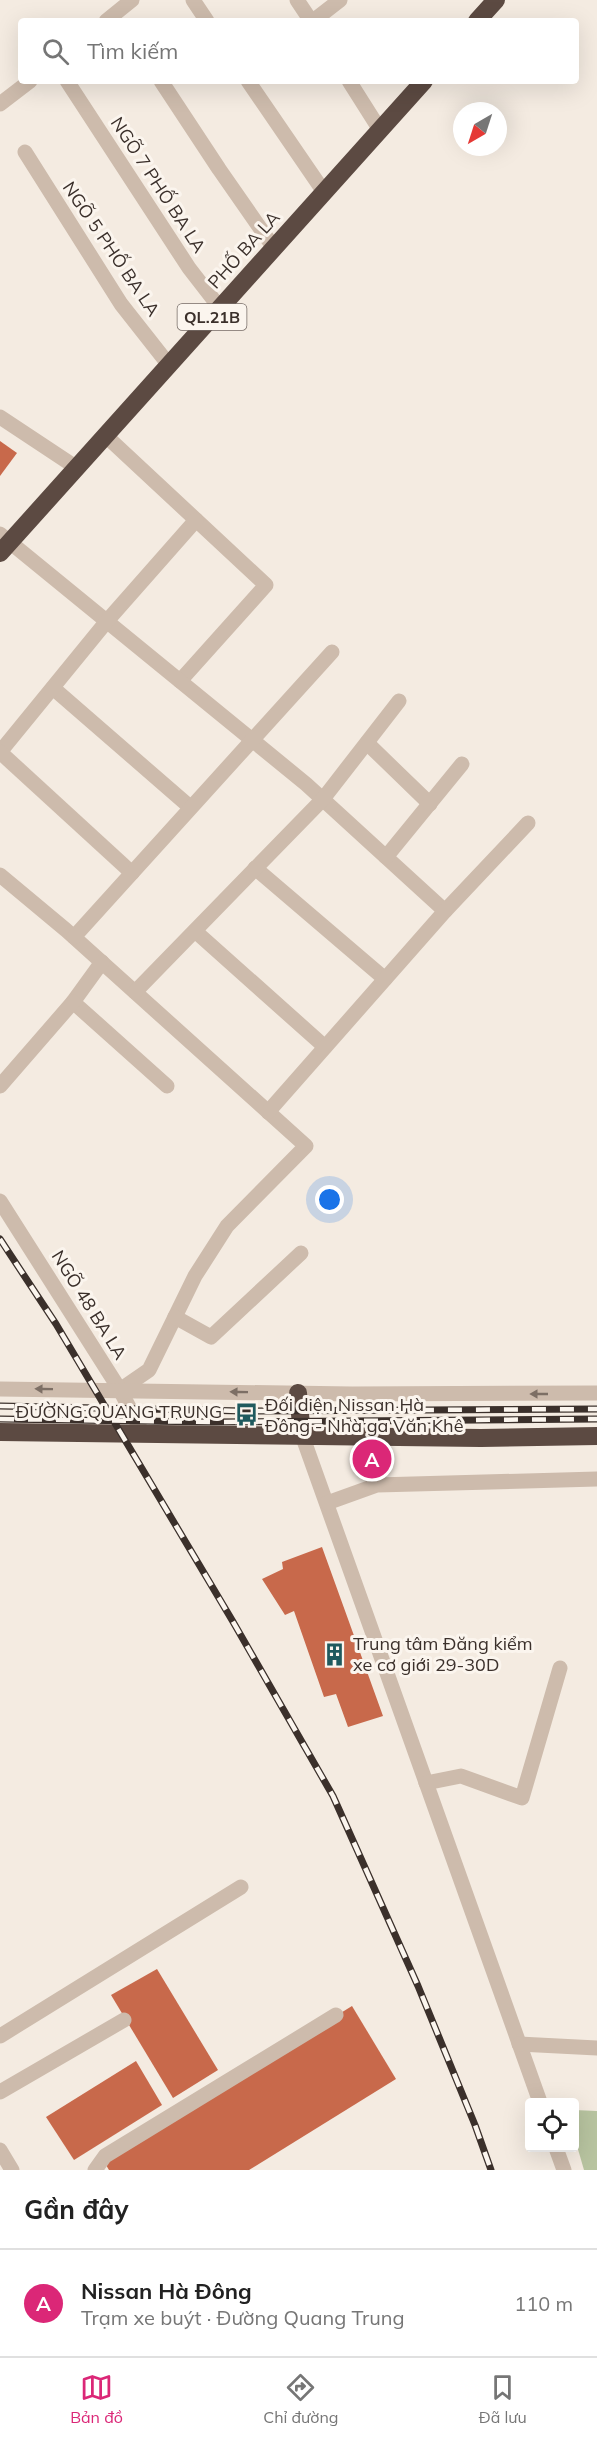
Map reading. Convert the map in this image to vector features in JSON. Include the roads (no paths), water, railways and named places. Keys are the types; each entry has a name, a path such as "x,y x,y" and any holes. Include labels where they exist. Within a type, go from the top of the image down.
{"highway":[{"name":"PHỐ BA LA","path":"4,543 77,468 420,84"},
{"path":"298,1393 302,1435"},
{"name":"ĐƯỜNG QUANG TRUNG","path":"0,1432 481,1438 597,1436"}],"street":[{"path":"115,18 132,0"},
{"path":"193,0 205,18"},
{"path":"297,0 310,18"},
{"path":"316,18 340,0"},
{"path":"0,104 26,84"},
{"name":"NGÕ 7 PHỐ BA LA","path":"68,84 189,268 220,308"},
{"path":"163,84 274,248"},
{"path":"250,84 324,192"},
{"path":"351,84 380,130"},
{"name":"NGÕ 5 PHỐ BA LA","path":"25,152 121,304 169,365"},
{"path":"0,417 77,468"},
{"path":"106,436 266,585 180,681"},
{"path":"132,873 0,752 107,621 196,520"},
{"path":"4,543 107,621 323,799 445,911"},
{"path":"74,937 332,652"},
{"path":"53,688 190,807"},
{"path":"135,992 323,799 399,701"},
{"path":"367,743 430,804"},
{"path":"386,857 462,764"},
{"path":"268,1112 445,911 528,823"},
{"path":"255,868 385,979"},
{"path":"0,874 74,937 306,1146 227,1226 195,1276 149,1370 120,1390"},
{"path":"195,931 325,1047"},
{"path":"0,1086 73,1002 102,962"},
{"path":"73,1002 167,1086"},
{"name":"NGÕ 48 BA LA","path":"0,1201 120,1390 142,1432"},
{"path":"175,1317 211,1337 301,1253"},
{"path":"0,1389 298,1393 597,1393"},
{"path":"302,1435 538,2098"},
{"path":"327,1503 377,1485 597,1479"},
{"path":"426,1783 461,1776 522,1798 560,1668"},
{"path":"0,2036 241,1887"},
{"path":"94,2170 105,2156 336,2015"},
{"path":"0,2092 124,2020"},
{"path":"519,2044 597,2048"},
{"path":"0,2150 12,2170"},
{"path":"557,2152 564,2170"}],"railway":[{"path":"0,1239 56,1324 232,1620 333,1796 418,1986 491,2170"},
{"path":"0,1406 244,1411 597,1409"},
{"path":"0,1419 211,1422 597,1419"}],"place":[{"name":"Đối diện Nissan Hà Đông - Nhà ga Văn Khê","path":"247,1415"},
{"name":"Nissan Hà Đông","path":"372,1459"},
{"name":"Trung tâm Đăng kiểm xe cơ giới 29-30D","path":"335,1654"}]}
